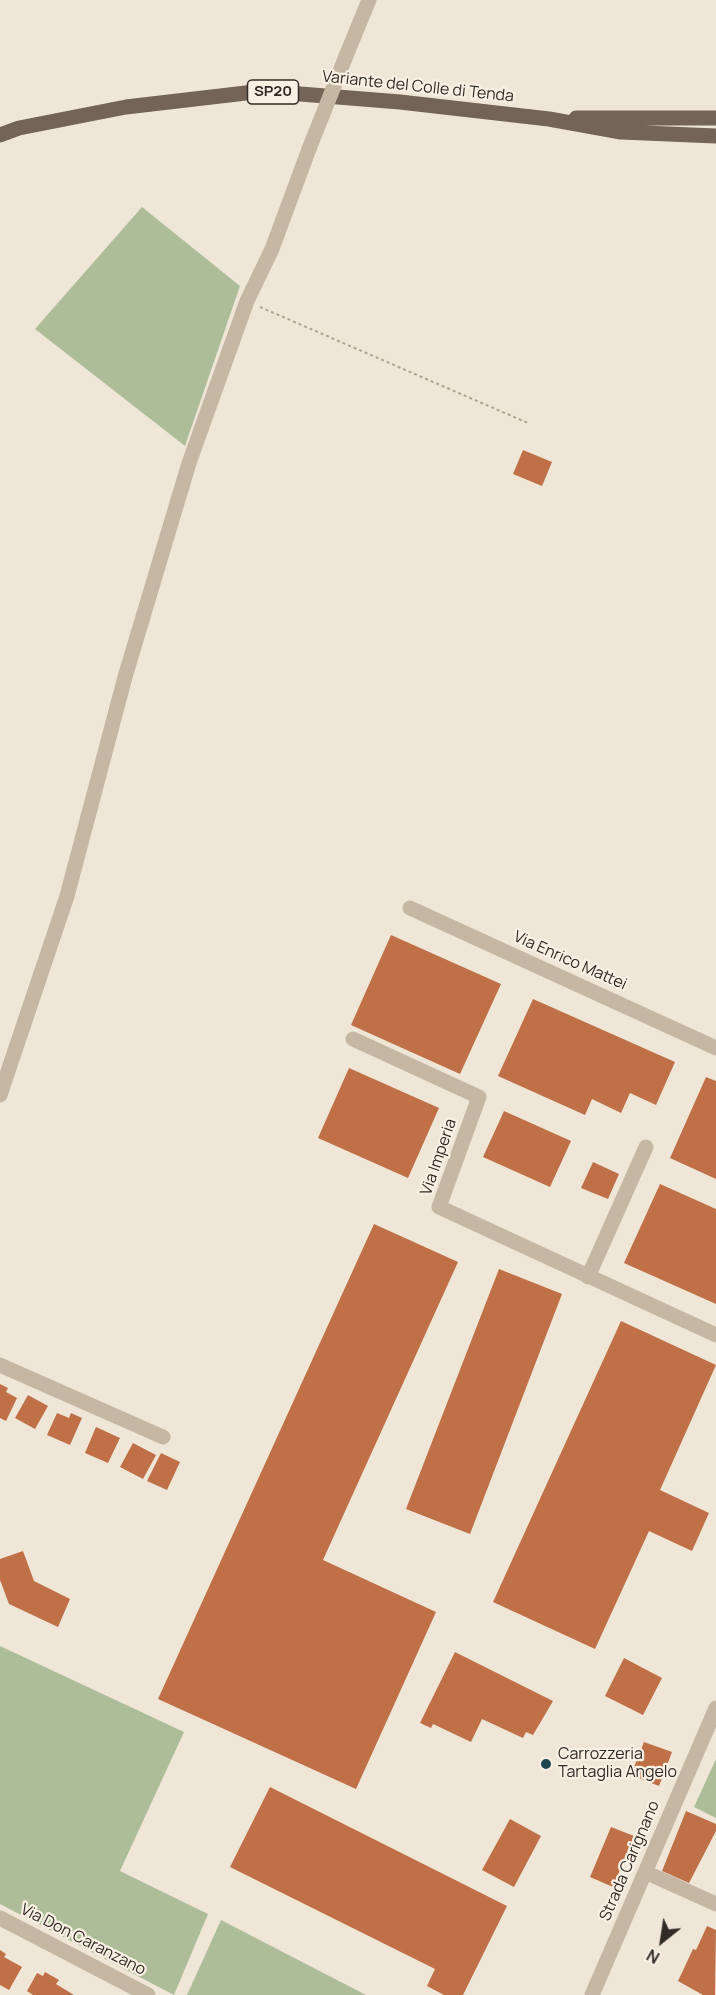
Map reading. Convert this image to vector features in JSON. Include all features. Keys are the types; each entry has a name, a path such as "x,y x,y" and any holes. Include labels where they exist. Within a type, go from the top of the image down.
{"main road":[{"name":"Variante del Colle di Tenda","path":"0,135 19,128 126,107 263,91 400,102 549,118"},
{"name":"SP20","path":"549,118 716,118"},
{"name":"SP20","path":"549,118 621,132 716,136"}],"street":[{"path":"0,1095 67,896 125,677 189,463 247,301 272,249 309,149 369,0"},
{"name":"Via Enrico Mattei","path":"410,908 716,1047"},
{"name":"Via Imperia","path":"353,1038 480,1097 439,1207 716,1335"},
{"path":"588,1277 646,1147"},
{"path":"0,1365 163,1437"},
{"name":"Strada Carignano","path":"592,1995 716,1708"},
{"path":"645,1872 716,1904"},
{"name":"Via Don Caranzano","path":"0,1918 148,1995"}],"path":[{"path":"247,301 528,423"}],"green space":[{"path":"142,207 240,286 185,446 35,329"},
{"path":"0,1646 184,1732 120,1871 208,1914 174,1995 0,1904"},
{"path":"716,1759 716,1818 694,1807"},
{"path":"221,1920 366,1995 187,1995"}],"building":[{"path":"523,450 552,462 542,486 513,474"},
{"path":"391,935 501,984 460,1074 351,1025"},
{"path":"533,999 675,1062 656,1105 630,1093 621,1113 592,1099 585,1115 498,1076"},
{"path":"349,1068 439,1108 408,1178 318,1138"},
{"path":"706,1077 716,1081 716,1179 670,1158"},
{"path":"504,1111 571,1141 550,1187 483,1157"},
{"path":"593,1162 619,1174 608,1199 581,1188"},
{"path":"660,1184 716,1209 716,1304 624,1263"},
{"path":"374,1224 458,1262 323,1560 436,1612 356,1789 158,1699"},
{"path":"499,1269 562,1294 470,1534 406,1509"},
{"path":"621,1321 716,1365 660,1490 709,1513 692,1551 649,1531 595,1649 493,1602"},
{"path":"0,1384 8,1388 6,1392 17,1398 6,1421 0,1418"},
{"path":"28,1395 48,1406 35,1429 15,1418"},
{"path":"57,1413 69,1418 71,1413 82,1418 70,1445 47,1435"},
{"path":"96,1427 120,1438 108,1463 85,1453"},
{"path":"133,1443 156,1455 143,1479 120,1467"},
{"path":"161,1453 180,1462 167,1490 147,1481"},
{"path":"23,1551 34,1581 70,1599 58,1627 9,1604 0,1580 0,1559"},
{"path":"455,1652 553,1701 533,1735 526,1732 523,1738 482,1719 471,1742 433,1724 431,1728 420,1723"},
{"path":"624,1658 662,1678 643,1715 605,1696"},
{"path":"644,1742 672,1752 659,1786 631,1775"},
{"path":"270,1787 507,1906 463,1995 444,1995 427,1986 435,1969 230,1867"},
{"path":"686,1811 716,1824 716,1831 689,1883 662,1871"},
{"path":"510,1819 541,1836 514,1887 482,1870"},
{"path":"611,1827 634,1836 613,1887 590,1877"},
{"path":"707,1926 716,1930 715,1995 703,1995 678,1981"},
{"path":"0,1950 6,1954 4,1957 22,1967 9,1990 0,1985"},
{"path":"45,1972 59,1980 56,1984 74,1995 33,1995 27,1991 37,1973 43,1976"}],"place":[{"name":"Carrozzeria Tartaglia Angelo","path":"546,1764"}]}
